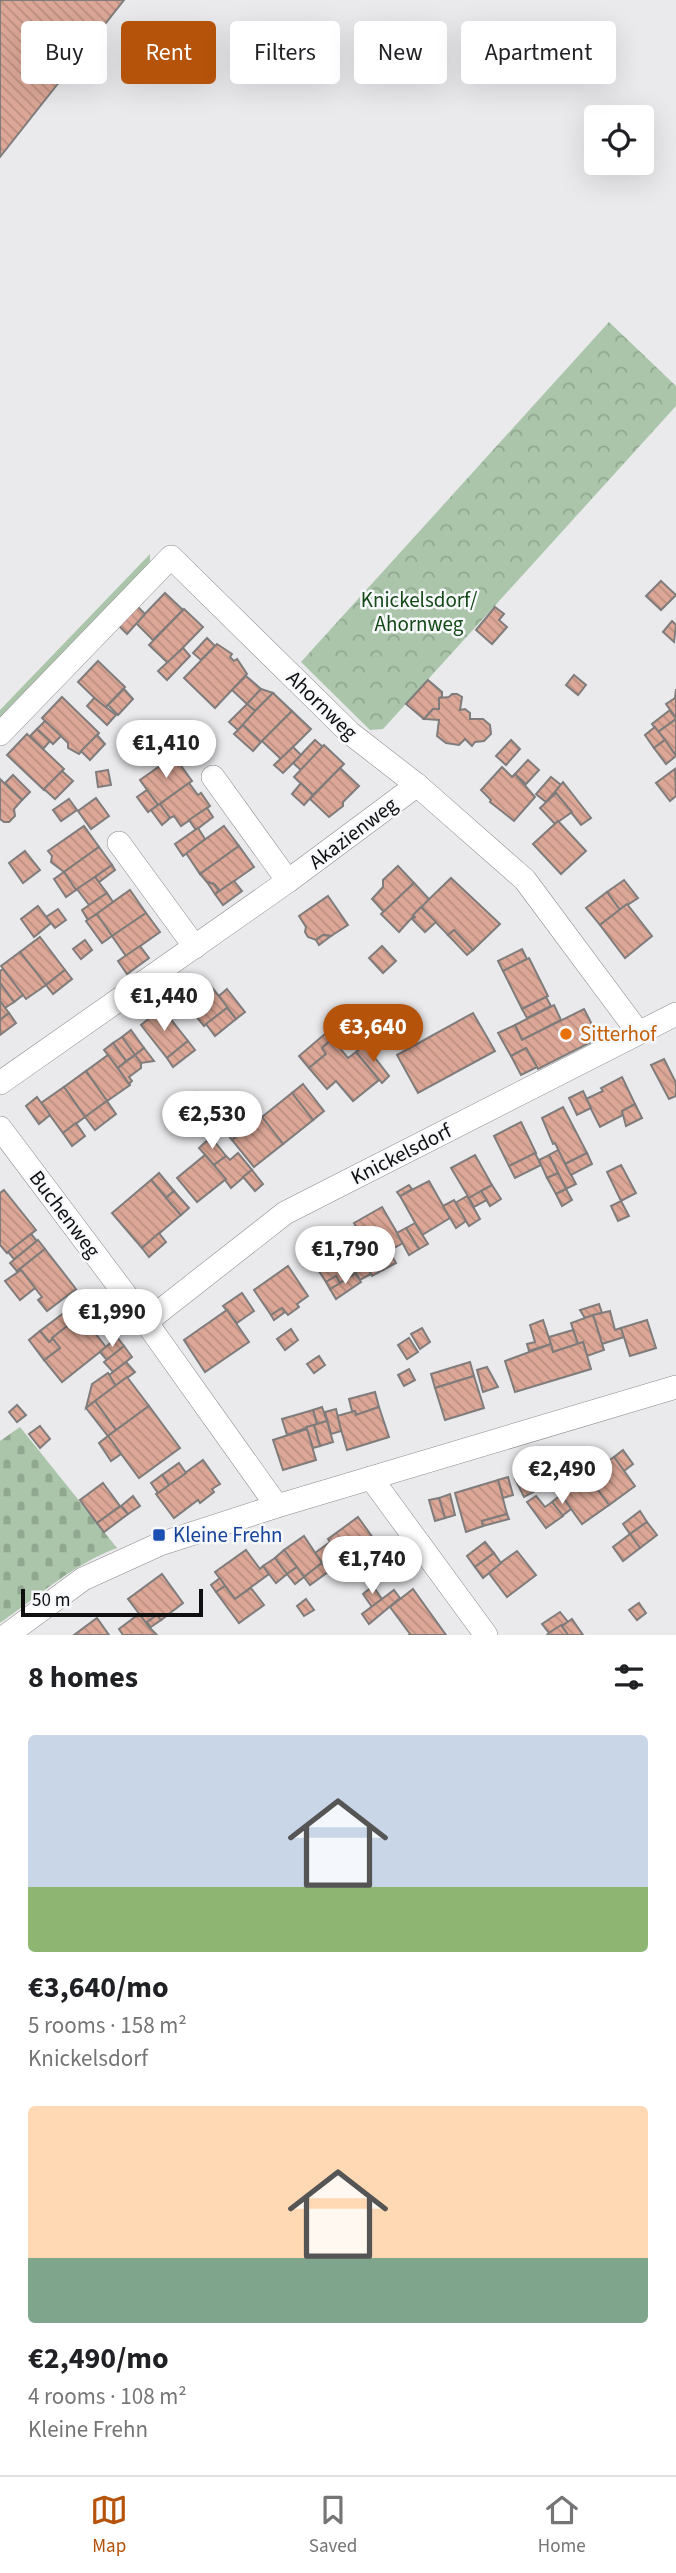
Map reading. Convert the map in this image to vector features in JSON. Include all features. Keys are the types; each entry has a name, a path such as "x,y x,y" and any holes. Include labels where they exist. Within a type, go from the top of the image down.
{"street":[{"name":"Ahornweg","path":"0,734 171,557 350,733 417,785 525,880 638,1032"},
{"name":"Akazienweg","path":"213,777 288,881"},
{"name":"Akazienweg","path":"0,1083 288,881 417,785"},
{"path":"120,843 195,947"},
{"name":"Knickelsdorf","path":"146,1322 285,1213 676,1014"},
{"name":"Buchenweg","path":"0,1128 146,1322 278,1506"},
{"path":"7,1635 83,1579 160,1544 676,1387"},
{"path":"371,1478 486,1635"}],"green space":[{"name":"Knickelsdorf/ Ahornweg","path":"609,322 676,386 676,406 383,729 370,730 301,662"},
{"path":"150,554 150,570 0,725 0,710"},
{"path":"20,1427 117,1548 71,1571 0,1623 0,1441"}],"building":[{"path":"0,0 124,0 107,22 21,21 21,84 58,84 0,157"},
{"path":"661,581 676,595 661,610 646,596"},
{"path":"165,593 183,610 153,640 136,623"},
{"path":"137,606 145,614 127,634 118,625"},
{"path":"495,607 504,614 499,620 507,627 492,644 476,630"},
{"path":"184,609 203,627 168,663 149,645"},
{"path":"672,621 676,625 674,642 663,632"},
{"path":"207,638 215,646 201,660 193,653"},
{"path":"217,644 232,654 230,657 234,661 237,659 247,674 215,708 184,678"},
{"path":"183,648 190,656 167,680 158,671"},
{"path":"98,661 125,687 105,708 78,682"},
{"path":"574,675 586,685 578,695 566,685"},
{"path":"246,676 261,689 247,704 232,690"},
{"path":"428,680 442,692 442,697 439,698 439,709 433,709 424,719 406,704"},
{"path":"124,689 133,699 118,715 108,705"},
{"path":"261,689 273,693 255,711 247,704"},
{"path":"676,689 676,718 666,704 675,698"},
{"path":"273,693 292,711 261,742 242,724"},
{"path":"452,694 462,697 460,710 465,709 470,713 470,719 483,719 490,725 491,734 484,741 475,742 472,746 465,739 459,745 446,743 437,736 439,720 424,719 433,709 439,709 439,698"},
{"path":"62,697 99,733 79,754 68,748 68,743 42,718"},
{"path":"94,698 116,715 107,725 87,706"},
{"path":"247,704 255,711 238,730 229,722"},
{"path":"670,710 676,719 658,732 652,724"},
{"path":"292,711 311,729 281,759 262,741"},
{"path":"676,719 676,753 675,754 658,732"},
{"path":"45,721 61,736 53,744 37,729"},
{"path":"243,725 261,742 253,751 234,734"},
{"path":"172,727 191,745 181,755 162,737"},
{"path":"655,727 665,740 654,748 645,735"},
{"path":"37,729 50,741 43,749 30,736"},
{"path":"27,734 64,769 44,790 7,755"},
{"path":"97,735 105,744 90,760 81,751"},
{"path":"315,740 323,747 301,770 293,763"},
{"path":"511,740 520,749 506,765 496,756"},
{"path":"665,740 676,756 666,764 654,748"},
{"path":"324,745 344,764 313,795 294,777"},
{"path":"293,747 301,755 283,773 274,765"},
{"path":"174,756 192,781 158,805 140,780"},
{"path":"528,760 539,770 526,784 515,774"},
{"path":"502,767 512,777 515,774 535,797 514,821 490,802 481,790"},
{"path":"340,768 359,786 343,802 343,806 329,817 310,799"},
{"path":"675,769 676,796 670,801 656,783"},
{"path":"108,770 111,785 98,787 96,772"},
{"path":"62,771 73,781 55,799 44,789"},
{"path":"13,775 30,792 22,800 5,783"},
{"path":"551,777 561,785 546,802 536,794"},
{"path":"0,779 22,800 14,809 15,816 9,822 0,819"},
{"path":"563,782 591,818 581,825 555,792"},
{"path":"189,783 198,795 201,793 210,806 181,826 174,816 170,818 160,804"},
{"path":"301,783 313,795 304,805 292,794"},
{"path":"147,790 158,805 148,812 137,797"},
{"path":"556,793 572,812 555,824 540,808"},
{"path":"96,798 109,816 91,829 78,811"},
{"path":"69,799 77,810 61,821 53,810"},
{"path":"160,804 170,818 162,825 151,810"},
{"path":"207,808 213,817 196,830 189,820"},
{"path":"558,821 586,851 561,874 533,844"},
{"path":"84,826 99,847 64,872 51,862 52,856 48,851"},
{"path":"224,826 239,846 200,874 186,853"},
{"path":"198,828 205,839 183,856 175,844"},
{"path":"239,846 254,867 220,891 200,874"},
{"path":"99,847 112,865 76,890 64,872"},
{"path":"25,851 40,870 23,883 9,863"},
{"path":"112,865 115,870 99,882 95,877"},
{"path":"398,866 414,883 384,912 372,899 383,887 383,880"},
{"path":"64,872 76,890 66,897 54,879"},
{"path":"95,877 107,893 89,905 77,889"},
{"path":"451,878 500,924 473,950 454,930 448,935 421,907"},
{"path":"624,880 638,898 620,910 607,892"},
{"path":"234,881 242,891 223,905 215,894"},
{"path":"207,882 214,884 219,890 215,894"},
{"path":"414,883 429,899 399,932 381,914"},
{"path":"130,890 146,913 112,936 96,914"},
{"path":"607,892 620,910 600,925 586,908"},
{"path":"107,893 113,902 88,920 82,910"},
{"path":"328,896 348,925 331,936 323,935 316,940 308,937 306,927 299,916"},
{"path":"627,904 652,936 625,958 600,925"},
{"path":"38,906 51,923 34,937 21,919"},
{"path":"421,907 436,922 425,932 412,919"},
{"path":"58,909 66,920 55,928 46,917"},
{"path":"146,913 160,932 126,956 112,936"},
{"path":"97,914 112,936 102,943 86,921"},
{"path":"454,930 473,950 467,955 448,935"},
{"path":"323,935 331,936 319,945 316,940"},
{"path":"40,937 65,970 46,985 20,952"},
{"path":"85,940 92,950 81,959 73,949"},
{"path":"140,946 149,958 127,974 118,961"},
{"path":"382,946 396,961 383,973 369,958"},
{"path":"522,949 527,959 503,971 498,961"},
{"path":"20,952 46,985 26,999 1,966"},
{"path":"529,958 548,996 522,1009 503,971"},
{"path":"3,969 23,995 14,1002 0,983 0,971"},
{"path":"65,970 72,979 53,994 46,985"},
{"path":"205,979 228,1007 204,1026 181,998"},
{"path":"0,983 14,1002 5,1008 0,1001"},
{"path":"227,989 245,1012 236,1019 219,996"},
{"path":"546,997 551,1006 527,1018 522,1009"},
{"path":"0,1001 9,1013 0,1020"},
{"path":"554,1005 561,1020 522,1040 515,1025"},
{"path":"162,1008 188,1041 167,1058 141,1025"},
{"path":"227,1008 236,1019 215,1036 206,1024"},
{"path":"584,1009 599,1038 538,1069 526,1048 511,1056 498,1033 515,1025 522,1040"},
{"path":"9,1013 16,1023 0,1035 0,1020"},
{"path":"473,1013 495,1051 418,1093 397,1055"},
{"path":"131,1030 144,1048 135,1055 122,1037"},
{"path":"326,1033 332,1039 322,1048 326,1054 309,1068 299,1056"},
{"path":"122,1037 135,1055 126,1061 113,1043"},
{"path":"332,1039 348,1058 356,1052 379,1080 353,1101 336,1081 327,1089 309,1068 326,1054 322,1048"},
{"path":"188,1041 195,1050 173,1067 167,1058"},
{"path":"113,1043 126,1061 118,1068 104,1050"},
{"path":"365,1045 389,1076 382,1083 356,1052"},
{"path":"144,1048 154,1061 141,1063 135,1055"},
{"path":"526,1048 537,1067 521,1075 511,1056"},
{"path":"108,1055 130,1085 107,1101 86,1071"},
{"path":"135,1055 141,1068 129,1077 132,1081 129,1084 118,1068"},
{"path":"664,1059 676,1083 676,1096 669,1099 651,1065"},
{"path":"86,1071 107,1101 85,1117 64,1087"},
{"path":"622,1077 635,1104 622,1111 623,1115 600,1127 586,1099"},
{"path":"303,1084 324,1111 313,1120 292,1093"},
{"path":"64,1087 85,1117 63,1133 41,1103"},
{"path":"583,1091 591,1108 577,1115 569,1098"},
{"path":"195,1092 203,1103 195,1109 187,1099"},
{"path":"292,1093 313,1120 283,1144 262,1117"},
{"path":"37,1097 50,1115 39,1124 26,1106"},
{"path":"107,1101 116,1114 95,1130 85,1117"},
{"path":"635,1104 642,1118 626,1126 622,1111"},
{"path":"563,1107 587,1153 565,1164 542,1118"},
{"path":"236,1116 246,1129 232,1140 222,1127"},
{"path":"262,1117 283,1144 254,1167 232,1140"},
{"path":"521,1122 536,1153 509,1166 494,1136"},
{"path":"76,1123 85,1136 72,1146 63,1133"},
{"path":"211,1137 226,1156 214,1165 199,1148"},
{"path":"558,1150 576,1184 566,1189 549,1155"},
{"path":"238,1153 252,1170 231,1188 214,1165 226,1156 230,1160"},
{"path":"535,1153 541,1165 515,1178 509,1166"},
{"path":"587,1153 592,1164 571,1175 565,1164"},
{"path":"205,1155 226,1179 197,1202 177,1178"},
{"path":"475,1155 492,1185 469,1198 451,1168"},
{"path":"549,1155 558,1173 547,1178 539,1160"},
{"path":"621,1165 636,1193 621,1201 607,1172"},
{"path":"252,1170 263,1184 255,1191 243,1177"},
{"path":"159,1173 174,1191 166,1198 151,1180"},
{"path":"558,1173 566,1189 556,1194 547,1178"},
{"path":"151,1180 181,1215 142,1248 112,1213"},
{"path":"429,1181 450,1218 422,1235 400,1196"},
{"path":"409,1185 412,1189 400,1196 397,1192"},
{"path":"492,1185 501,1199 490,1206 481,1191"},
{"path":"566,1189 572,1200 562,1206 556,1194"},
{"path":"4,1190 36,1230 7,1253 0,1245 0,1193"},
{"path":"174,1191 189,1208 181,1215 166,1198"},
{"path":"481,1191 487,1200 474,1207 469,1198"},
{"path":"467,1196 480,1219 469,1226 455,1203"},
{"path":"454,1200 466,1221 456,1228 443,1206"},
{"path":"621,1201 629,1216 618,1221 611,1206"},
{"path":"382,1207 403,1243 375,1259 354,1223"},
{"path":"415,1223 428,1244 419,1249 406,1228"},
{"path":"406,1228 419,1249 409,1255 397,1233"},
{"path":"159,1233 166,1242 149,1257 142,1248"},
{"path":"31,1234 37,1241 14,1259 8,1252"},
{"path":"333,1235 335,1238 321,1247 319,1244"},
{"path":"335,1238 357,1272 340,1283 336,1276 326,1282 307,1253 319,1244 321,1247"},
{"path":"38,1240 45,1249 17,1271 10,1263"},
{"path":"45,1249 76,1289 47,1311 38,1300 42,1297 21,1270 16,1272"},
{"path":"370,1249 383,1270 372,1276 360,1255"},
{"path":"389,1251 396,1263 383,1270 376,1259"},
{"path":"360,1255 371,1274 360,1280 350,1261"},
{"path":"288,1266 308,1296 288,1315 282,1308 271,1315 254,1290"},
{"path":"21,1270 35,1288 20,1300 5,1281"},
{"path":"355,1274 361,1282 336,1299 330,1289"},
{"path":"336,1276 340,1283 330,1289 326,1282"},
{"path":"242,1293 254,1311 237,1323 223,1306"},
{"path":"599,1304 602,1313 585,1318 580,1310"},
{"path":"282,1308 285,1312 274,1320 271,1315"},
{"path":"69,1309 76,1319 49,1342 40,1331"},
{"path":"227,1310 249,1342 205,1372 184,1340"},
{"path":"610,1311 615,1330 621,1328 624,1337 602,1344 593,1315"},
{"path":"81,1315 106,1347 62,1382 44,1360 60,1348 52,1338"},
{"path":"593,1315 604,1350 587,1356 583,1342 578,1344 571,1323"},
{"path":"543,1320 551,1344 529,1351 527,1344 535,1342 530,1325"},
{"path":"647,1320 656,1348 630,1356 621,1328"},
{"path":"422,1328 430,1342 420,1349 411,1334"},
{"path":"291,1329 298,1340 285,1350 277,1339"},
{"path":"573,1330 578,1344 553,1352 549,1337"},
{"path":"40,1331 49,1342 53,1339 60,1348 44,1360 29,1340"},
{"path":"117,1337 124,1346 107,1360 100,1352"},
{"path":"409,1338 418,1352 407,1359 398,1345"},
{"path":"583,1342 591,1369 515,1392 505,1361 551,1344 553,1352"},
{"path":"124,1346 132,1357 113,1372 104,1362"},
{"path":"319,1356 325,1365 314,1373 307,1364"},
{"path":"126,1362 135,1372 116,1386 108,1376"},
{"path":"470,1362 474,1376 435,1388 431,1374"},
{"path":"487,1367 498,1387 483,1392 477,1370"},
{"path":"409,1369 415,1380 404,1386 398,1375"},
{"path":"108,1373 116,1386 86,1408 92,1384"},
{"path":"474,1376 484,1408 445,1420 435,1388"},
{"path":"127,1377 149,1406 116,1430 95,1401"},
{"path":"375,1392 379,1407 356,1415 355,1411 352,1411 349,1399"},
{"path":"95,1401 116,1430 108,1436 86,1408"},
{"path":"17,1405 26,1415 17,1422 9,1412"},
{"path":"149,1406 180,1448 139,1478 108,1436"},
{"path":"322,1407 327,1421 317,1424 313,1410"},
{"path":"379,1407 389,1437 347,1450 337,1416 355,1411 356,1415"},
{"path":"336,1409 341,1431 331,1434 325,1412"},
{"path":"313,1410 317,1424 287,1435 282,1419"},
{"path":"327,1421 333,1442 320,1446 314,1425"},
{"path":"314,1425 320,1446 313,1448 306,1427"},
{"path":"40,1426 50,1439 40,1448 29,1434"},
{"path":"307,1429 316,1460 283,1470 273,1440"},
{"path":"108,1436 121,1454 111,1461 99,1443"},
{"path":"623,1450 633,1464 624,1471 614,1457"},
{"path":"614,1457 635,1486 609,1505 591,1481 603,1472 599,1467"},
{"path":"203,1460 220,1484 200,1503 198,1500 174,1518 156,1494"},
{"path":"179,1463 186,1473 169,1485 162,1475"},
{"path":"525,1473 535,1491 524,1497 515,1479"},
{"path":"162,1475 169,1485 158,1493 151,1483"},
{"path":"508,1477 513,1495 503,1498 498,1480"},
{"path":"498,1480 507,1514 482,1521 483,1526 466,1532 455,1493"},
{"path":"591,1481 609,1505 582,1524 561,1495 576,1485 579,1490"},
{"path":"103,1483 120,1506 97,1523 80,1500"},
{"path":"450,1494 455,1515 445,1518 439,1498"},
{"path":"561,1495 571,1509 562,1516 552,1502"},
{"path":"133,1496 140,1506 128,1514 121,1506"},
{"path":"536,1496 545,1507 552,1502 563,1516 546,1528 527,1502"},
{"path":"439,1498 445,1518 435,1521 429,1500"},
{"path":"121,1506 128,1514 104,1532 97,1523"},
{"path":"640,1511 647,1522 630,1534 623,1524"},
{"path":"507,1514 509,1519 483,1526 482,1521"},
{"path":"358,1517 376,1542 330,1574 315,1553 330,1542 328,1539"},
{"path":"647,1522 657,1535 640,1548 630,1534"},
{"path":"630,1534 640,1548 623,1561 613,1547"},
{"path":"304,1536 322,1563 304,1577 284,1550"},
{"path":"376,1542 384,1553 366,1566 358,1556"},
{"path":"485,1542 494,1553 475,1567 467,1556"},
{"path":"246,1550 260,1569 263,1566 269,1574 235,1599 215,1572"},
{"path":"284,1550 297,1567 287,1574 275,1558"},
{"path":"517,1551 536,1575 507,1597 488,1572"},
{"path":"494,1553 501,1563 483,1578 475,1567"},
{"path":"275,1558 287,1574 276,1583 263,1566"},
{"path":"322,1563 328,1572 310,1585 304,1577"},
{"path":"297,1567 304,1577 295,1584 287,1574"},
{"path":"162,1574 183,1603 161,1620 157,1615 147,1622 150,1628 128,1599"},
{"path":"220,1578 225,1586 216,1592 211,1585"},
{"path":"225,1586 235,1599 251,1588 264,1605 239,1623 216,1592"},
{"path":"373,1586 382,1599 372,1607 363,1594"},
{"path":"413,1589 446,1635 409,1635 390,1607"},
{"path":"394,1590 400,1598 369,1624 362,1614"},
{"path":"306,1599 314,1610 304,1616 297,1606"},
{"path":"639,1603 646,1613 637,1620 629,1610"},
{"path":"560,1612 568,1622 549,1633 542,1624"},
{"path":"139,1614 157,1635 123,1635 119,1629"},
{"path":"157,1615 161,1620 151,1627 147,1622"},
{"path":"97,1618 109,1635 74,1635"},
{"path":"572,1619 583,1635 568,1635 562,1626"},
{"path":"561,1625 568,1635 547,1635 549,1633"}],"place":[{"name":"Sitterhof","path":"566,1034"},
{"name":"Kleine Frehn","path":"159,1535"}]}
